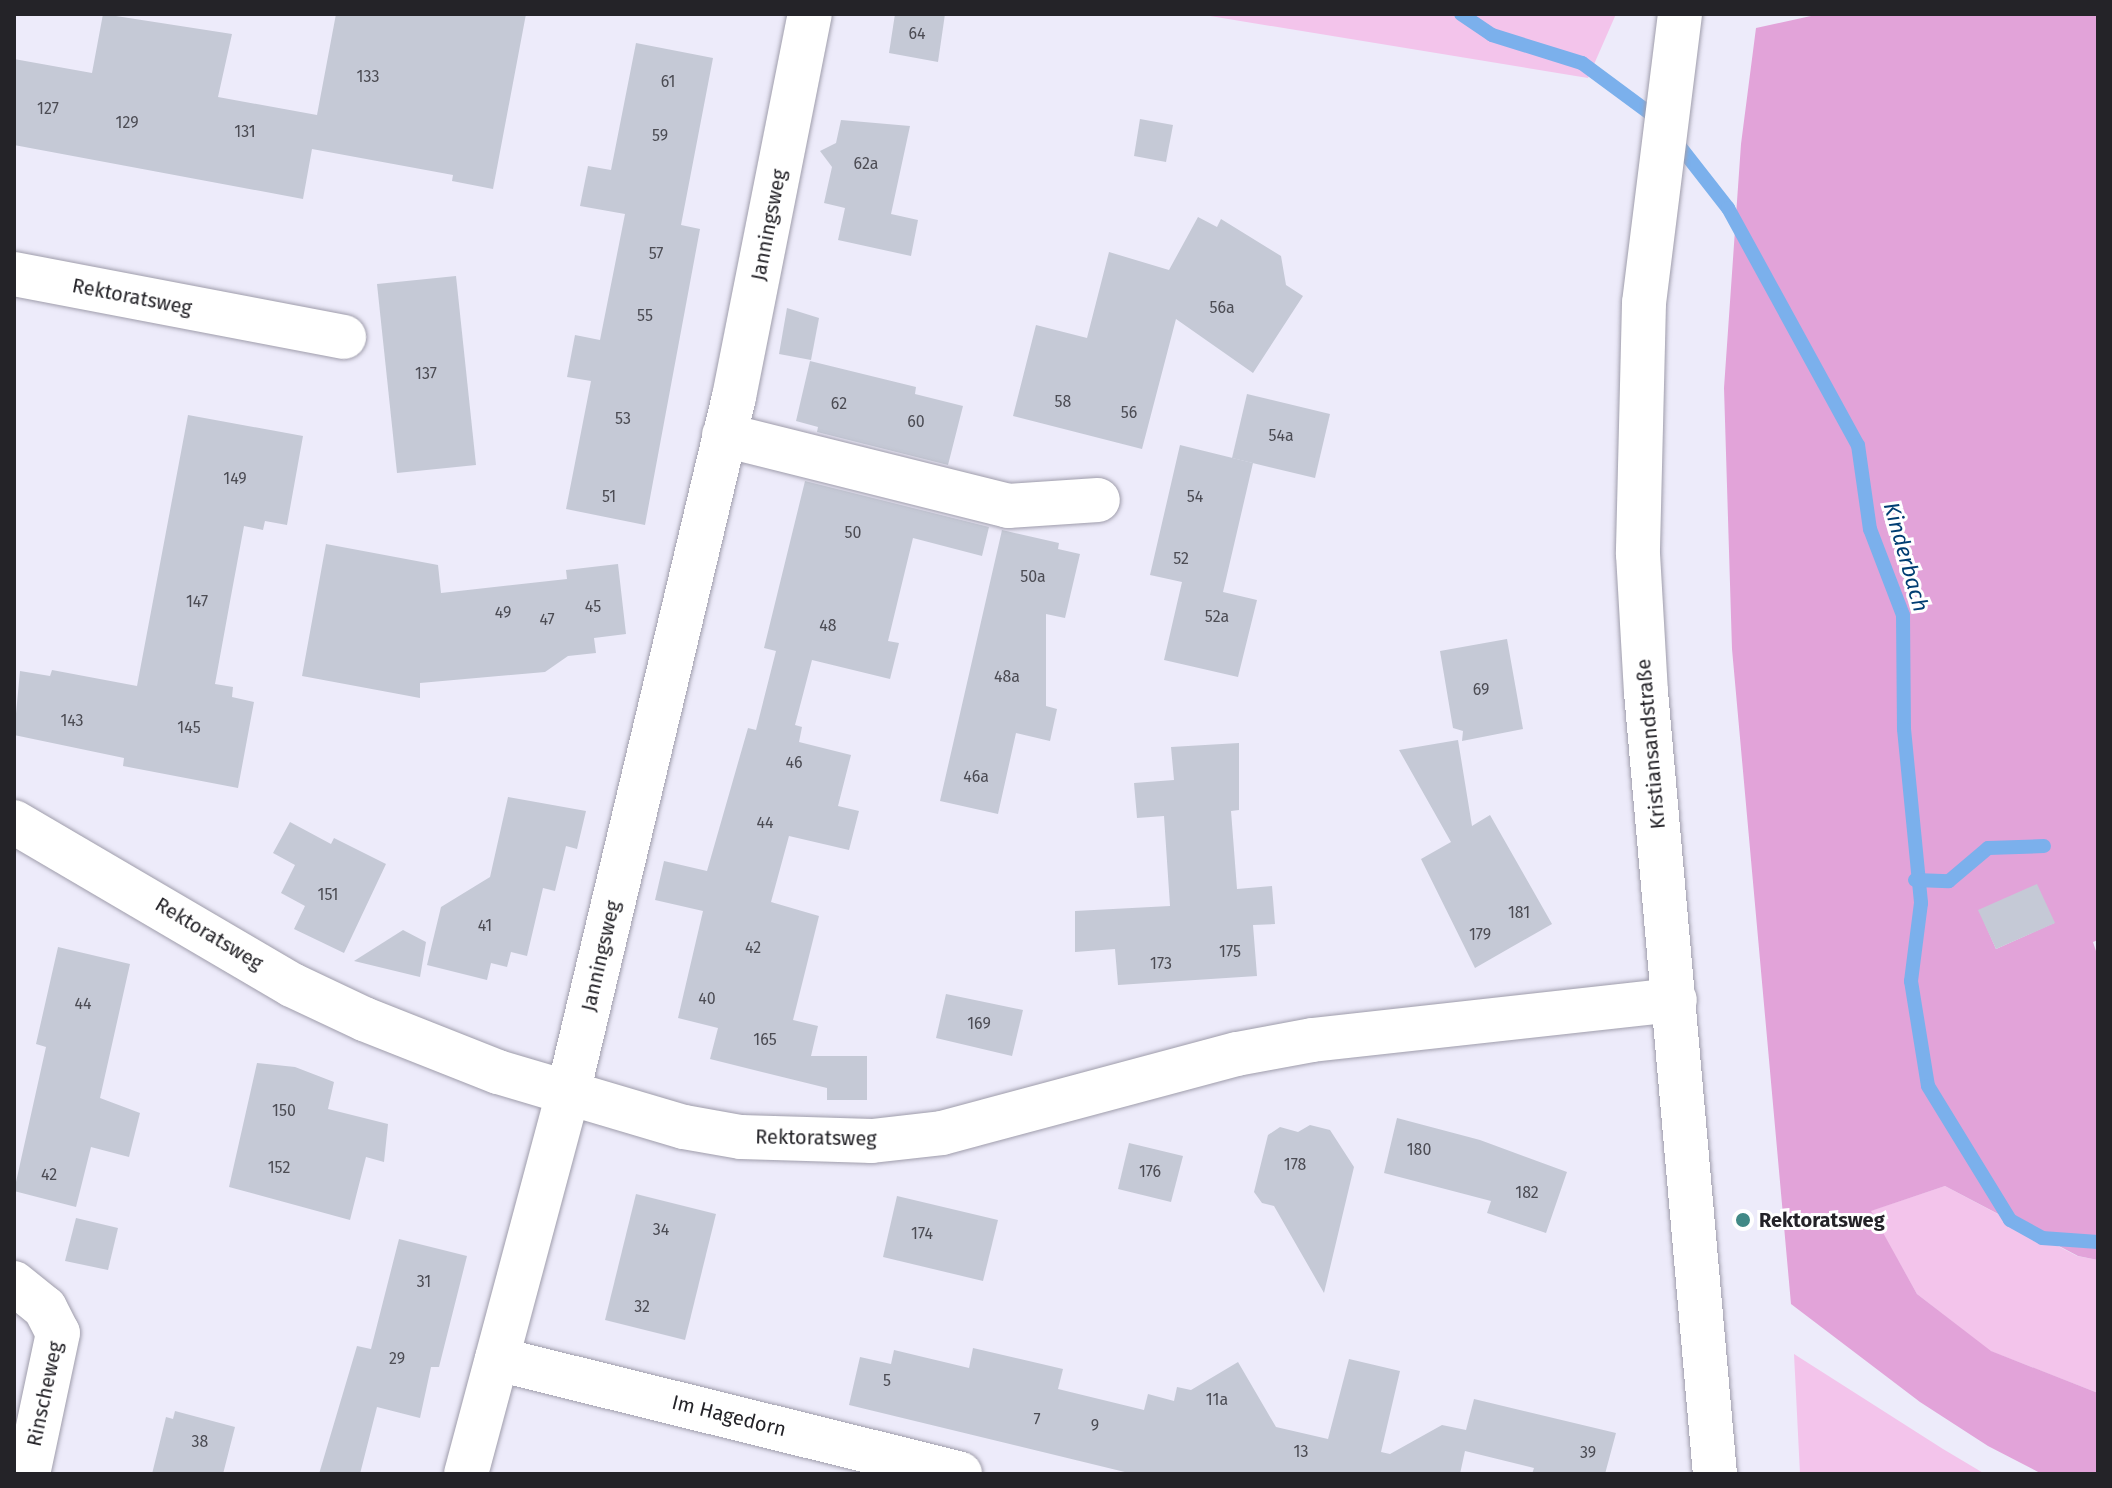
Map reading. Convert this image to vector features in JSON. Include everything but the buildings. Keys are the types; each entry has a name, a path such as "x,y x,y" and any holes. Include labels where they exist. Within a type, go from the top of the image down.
{"street":[{"name":"Janningsweg","path":"466,1474 568,1093 724,435 810,14"},
{"name":"Kristiansandstraße","path":"1680,14 1657,177 1643,319 1638,554 1646,692 1715,1474"},
{"name":"Rektoratsweg","path":"14,274 344,337"},
{"path":"724,435 1008,506 1098,500"},
{"name":"Rektoratsweg","path":"14,822 307,992 433,1048 568,1093 741,1137 872,1141 1005,1120 1237,1054 1312,1040 1675,1000"},
{"name":"Rinscheweg","path":"14,1283 45,1308 58,1333 28,1474"},
{"name":"Im Hagedorn","path":"497,1359 960,1474"}],"shaded area":[{"path":"1198,14 1616,14 1588,78"},
{"path":"1820,14 2098,14 2098,940 2093,942 2098,957 2098,1260 2078,1256 1945,1186 1871,1211 1917,1294 1991,1351 2098,1393 2098,1474 2042,1474 1988,1446 1920,1402 1791,1304 1732,649 1724,388 1741,144 1756,28","holes":["1979,910 2054,923 1996,949"]},
{"path":"1945,1186 2077,1256 2098,1260 2098,1393 1990,1351 1917,1294 1870,1211"},
{"path":"1794,1354 1943,1449 1985,1474 1800,1474"}],"waterway":[{"name":"Kinderbach","path":"1461,14 1492,35 1582,63 1659,120"},
{"name":"Kinderbach","path":"1674,139 1728,208 1858,445 1870,529 1903,615 1904,729 1921,903 1911,981 1928,1086 2010,1220 2042,1238 2098,1242"},
{"path":"1915,880 1949,881 1988,848 2044,846"}],"place":[{"name":"Rektoratsweg","path":"1743,1220"}]}
